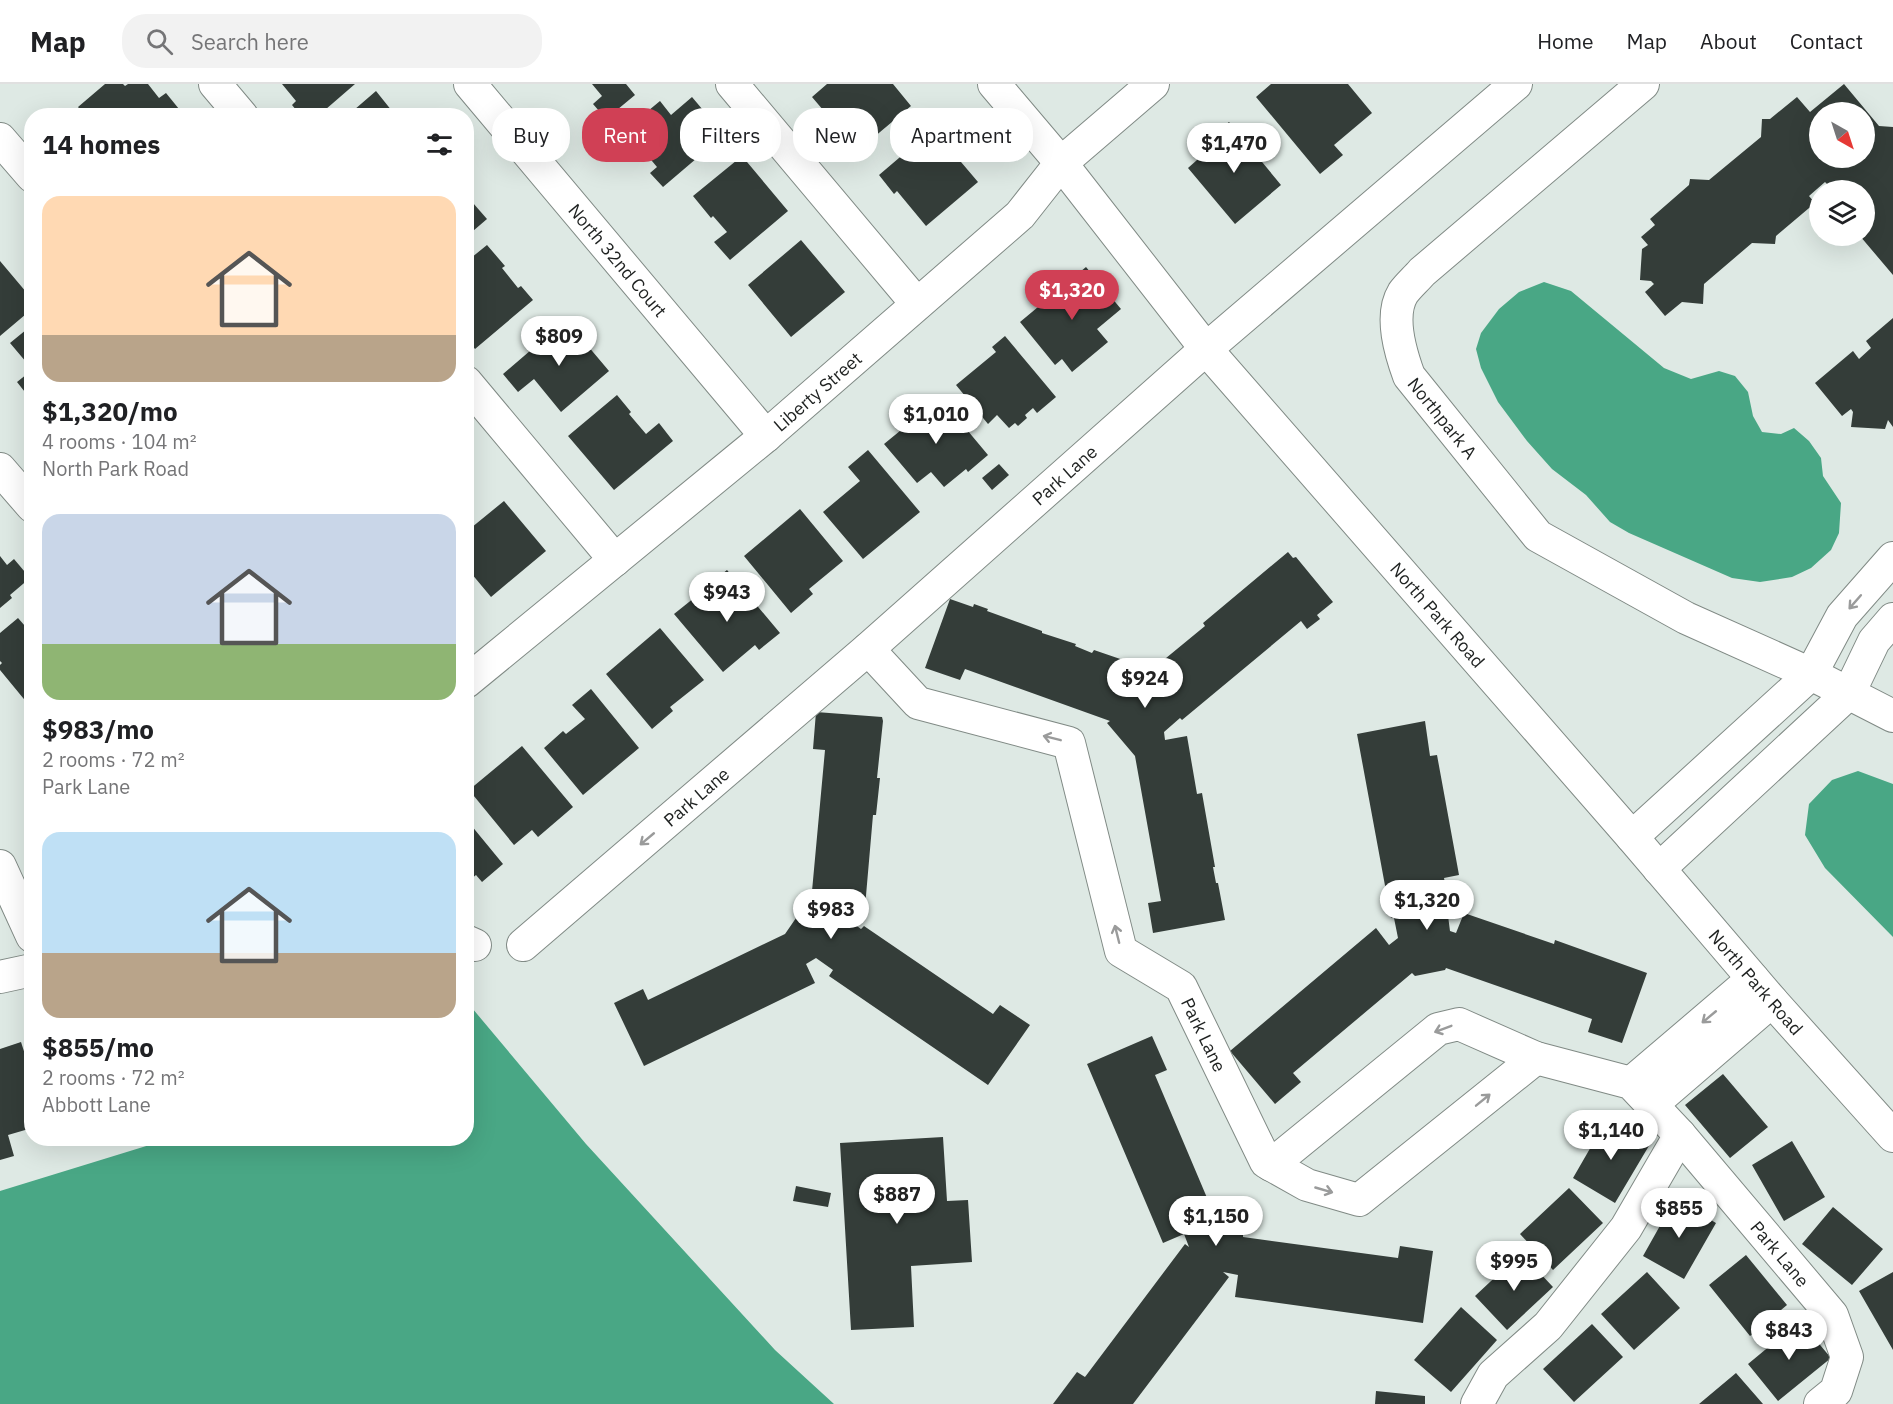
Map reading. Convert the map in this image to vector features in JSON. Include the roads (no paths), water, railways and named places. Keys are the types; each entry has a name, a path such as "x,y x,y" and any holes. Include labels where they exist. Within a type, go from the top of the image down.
{"street":[{"path":"215,84 235,108"},
{"name":"North 32nd Court","path":"470,84 766,436"},
{"path":"732,84 917,304"},
{"name":"North Park Road","path":"994,84 1061,163 1206,349 1763,990 1893,1136"},
{"name":"Liberty Street","path":"474,675 766,436 1020,215 1061,163 1153,84"},
{"name":"Park Lane","path":"523,945 868,649 1206,349 1516,84"},
{"name":"Northpark A","path":"1643,84 1422,272 1402,295 1396,316 1400,349 1409,376 1538,536 1686,618 1811,674 1893,716"},
{"path":"0,139 24,167"},
{"path":"474,392 615,560"},
{"path":"0,469 24,497"},
{"path":"1632,837 1811,674 1842,616 1893,558"},
{"path":"1659,869 1849,693 1874,641 1893,619"},
{"name":"Park Lane","path":"868,649 918,703 1069,742 1122,951 1181,987 1266,1162 1307,1185 1359,1200 1536,1058"},
{"path":"0,866 24,918"},
{"path":"0,977 24,972"},
{"path":"1271,1165 1438,1029 1459,1024 1536,1058 1641,1094 1763,990"},
{"name":"Park Lane","path":"1641,1094 1680,1135 1832,1314 1847,1357 1836,1390 1820,1404"},
{"path":"1477,1404 1493,1375 1548,1326 1626,1228 1680,1135"}]}
